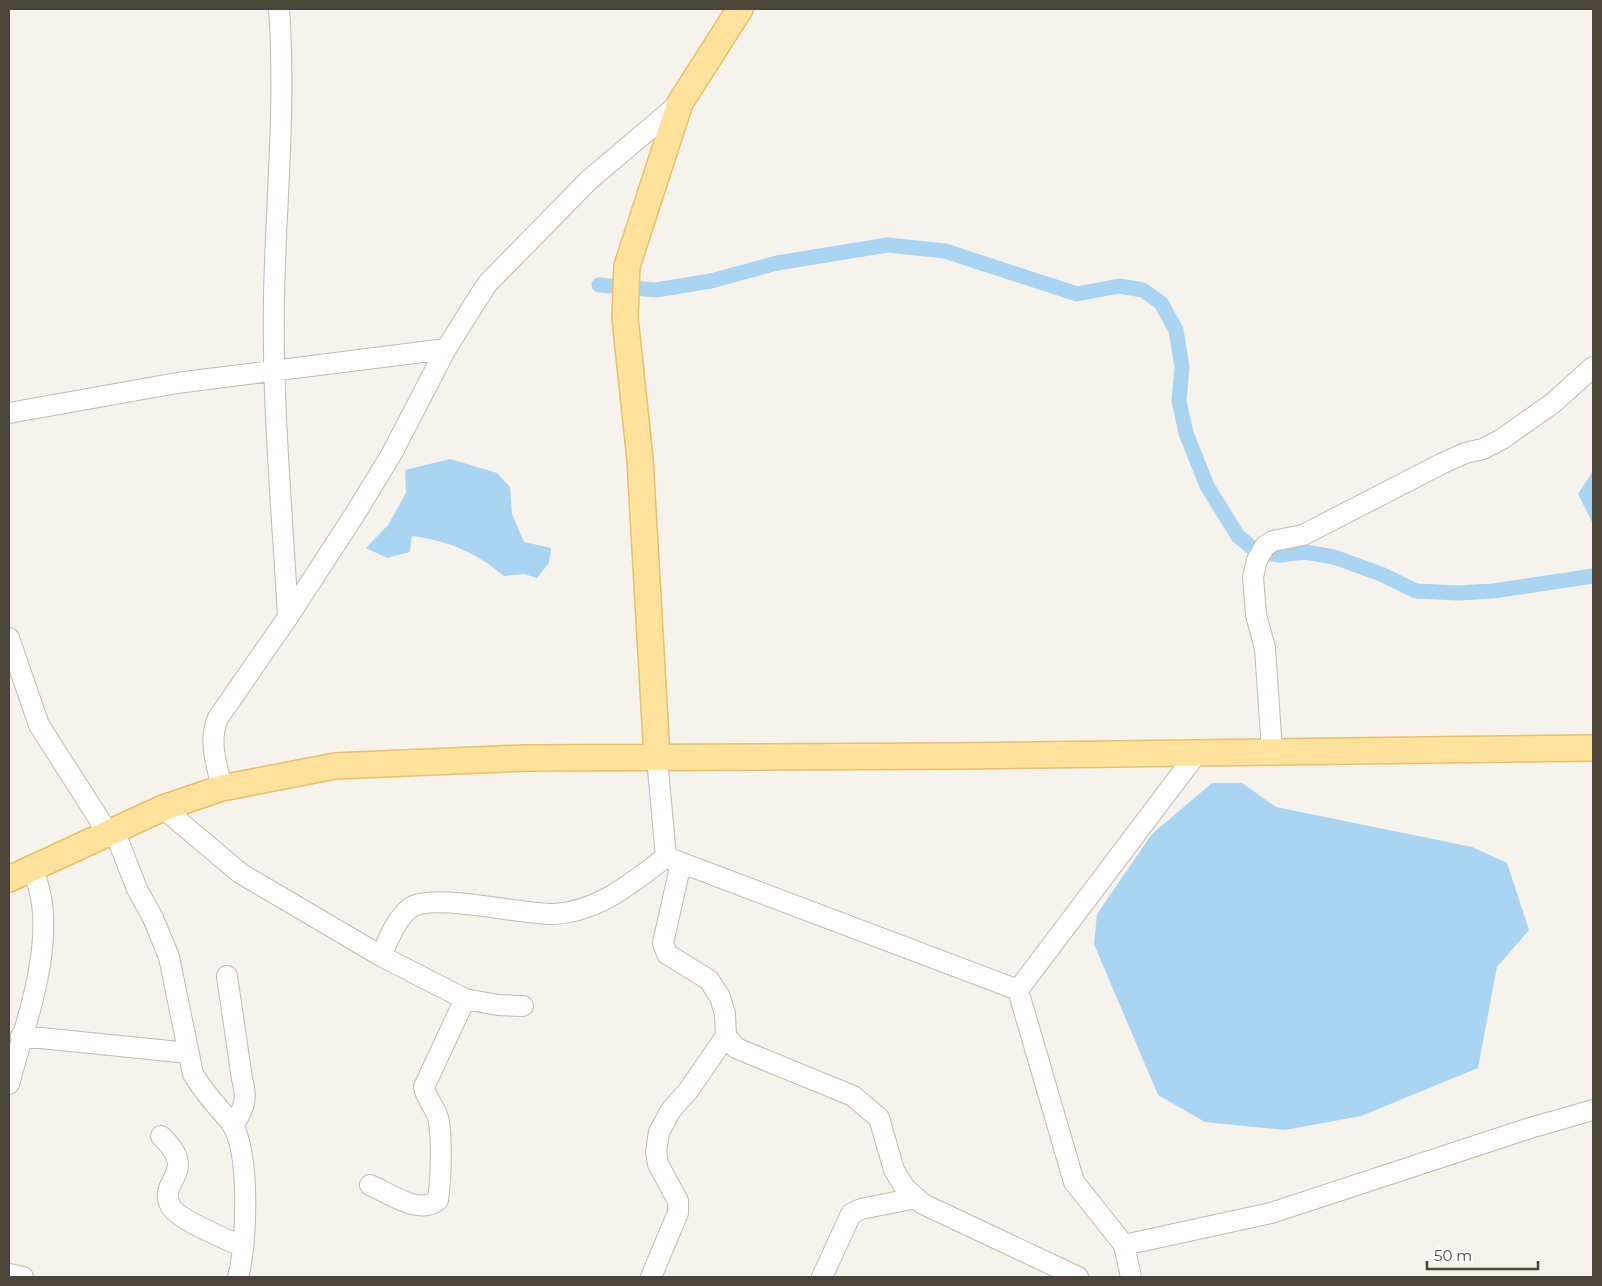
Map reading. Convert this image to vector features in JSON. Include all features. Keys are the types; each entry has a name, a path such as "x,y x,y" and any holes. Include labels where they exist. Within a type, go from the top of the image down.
{"main road":[{"path":"657,758 640,459 625,318 628,266 680,103 740,9"},
{"path":"9,879 163,808 222,788 335,766 525,758 1593,748"}],"street":[{"path":"279,9 281,155 274,294 274,370 288,617"},
{"path":"222,788 213,747 213,728 218,718 288,617 391,455 446,349 487,284 589,180 680,103"},
{"path":"9,413 177,383 446,349"},
{"path":"1272,752 1265,648 1256,615 1253,577 1261,553 1273,541 1303,535 1441,464 1496,442 1553,403 1593,368"},
{"path":"9,638 15,675 39,725 153,918 169,957 193,1074 203,1090 233,1126 240,1146 243,1167 243,1247 238,1277"},
{"path":"1018,990 1197,753"},
{"path":"657,758 673,860 663,943 667,954 709,980 720,997 725,1014 726,1036 736,1048 853,1096 879,1118 894,1170 905,1188 916,1198 947,1217 1075,1277"},
{"path":"163,808 240,874 381,956 465,999 498,1005 523,1006"},
{"path":"673,860 1018,990"},
{"path":"381,956 398,920 412,907 434,902 553,914 604,901 673,860"},
{"path":"9,1084 44,939 37,866"},
{"path":"227,976 242,1079 246,1093 243,1109 233,1126"},
{"path":"1018,990 1074,1182 1124,1245 1131,1277"},
{"path":"370,1185 420,1207 430,1206 438,1200 439,1121 433,1105 425,1097 424,1087 465,999"},
{"path":"22,1036 189,1053"},
{"path":"651,1277 678,1213 678,1201 658,1164 656,1152 659,1132 671,1110 688,1091 726,1036"},
{"path":"1124,1245 1271,1213 1530,1128 1593,1110"},
{"path":"161,1136 174,1149 179,1159 178,1168 168,1196 170,1206 179,1215 243,1247"},
{"path":"822,1277 850,1214 860,1209 916,1198"},
{"path":"9,1274 23,1277"}],"water":[{"path":"450,459 497,473 510,487 512,514 524,542 551,548 549,563 537,578 524,574 504,576 472,554 425,538 412,536 410,552 387,558 366,548 388,525 406,493 405,470"},
{"path":"1593,471 1593,524 1578,494"},
{"path":"1212,783 1242,783 1276,807 1472,847 1507,863 1529,930 1497,967 1478,1068 1361,1116 1285,1130 1205,1122 1158,1095 1094,944 1097,914 1152,834"}],"waterway":[{"path":"599,285 656,290 711,281 777,263 888,245 945,251 1077,294 1119,286 1143,290 1161,303 1176,330 1182,367 1179,401 1186,433 1207,486 1238,536 1257,552 1281,555 1305,552 1334,557 1381,574 1416,591 1458,593 1493,591 1593,576"}]}
